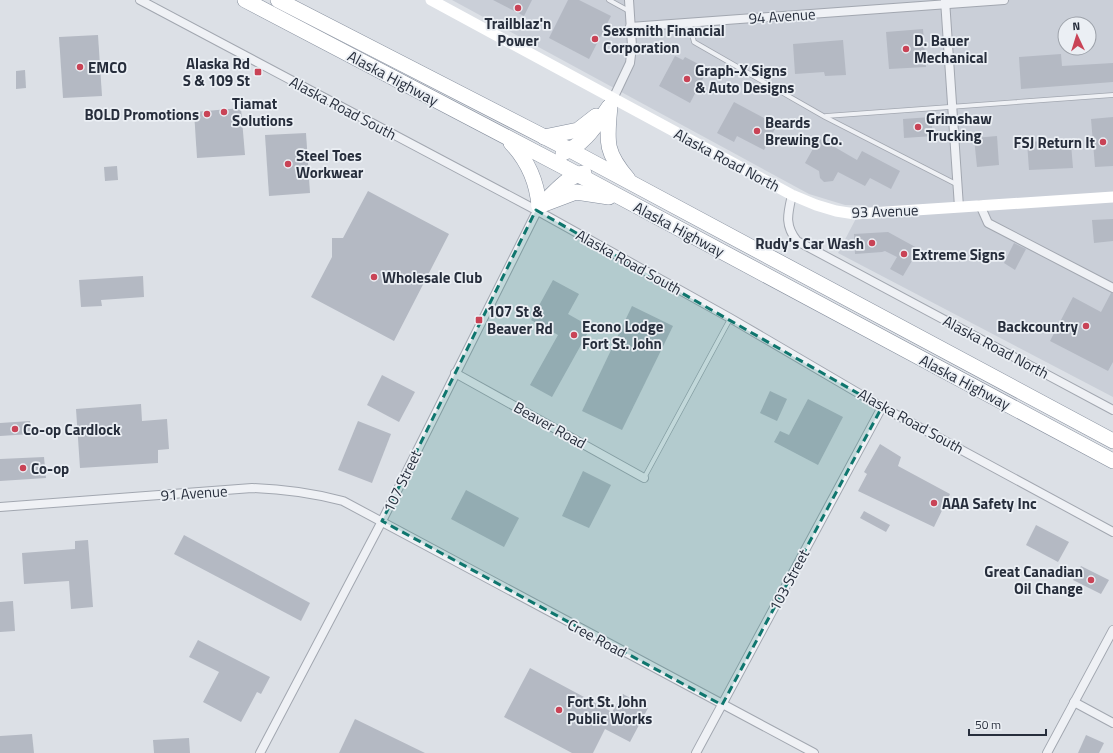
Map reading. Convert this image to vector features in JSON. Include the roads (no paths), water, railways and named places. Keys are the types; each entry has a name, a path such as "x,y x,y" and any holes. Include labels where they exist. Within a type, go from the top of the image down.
{"highway":[{"name":"Alaska Highway","path":"245,0 577,174 1113,461"},
{"name":"Alaska Highway","path":"278,0 570,150 1113,441"},
{"path":"544,137 578,130 612,102"},
{"path":"548,159 570,150 592,132 612,102"},
{"path":"612,102 608,138 610,153 617,166 633,184"},
{"path":"504,136 521,153 529,168 538,194 538,208"},
{"path":"538,208 561,185 577,174 606,170"},
{"path":"538,208 576,192 590,193 625,200"}],"street":[{"name":"Alaska Road South","path":"140,0 538,208 882,406 1113,532"},
{"name":"Alaska Road North","path":"430,0 612,102 792,195 788,224 791,233 797,241 1113,410"},
{"path":"612,102 630,63 629,0"},
{"name":"94 Avenue","path":"630,27 945,2 1004,0"},
{"path":"945,2 954,106 959,207"},
{"name":"93 Avenue","path":"792,195 829,209 855,214 980,205 1113,198"},
{"path":"980,205 988,223 1113,288"},
{"name":"107 Street","path":"260,753 382,521 538,208"},
{"name":"Beaver Road","path":"455,373 644,478"},
{"name":"103 Street","path":"696,753 882,406"},
{"name":"91 Avenue","path":"0,507 252,488 278,489 315,494 343,501 382,521"},
{"name":"Cree Road","path":"382,521 722,705 814,753"},
{"path":"1047,753 1113,630"},
{"path":"1074,702 1113,723"}],"lane":[{"path":"609,0 630,11"},
{"path":"689,23 694,42 825,116 958,185"},
{"path":"825,116 1113,95"},
{"path":"644,478 730,318"}],"place":[{"name":"Trailblaz'n Power","path":"518,8"},
{"name":"Sexsmith Financial Corporation","path":"595,39"},
{"name":"D. Bauer Mechanical","path":"906,49"},
{"name":"EMCO","path":"80,67"},
{"name":"Alaska Rd S & 109 St","path":"258,72"},
{"name":"Graph-X Signs & Auto Designs","path":"687,79"},
{"name":"Tiamat Solutions","path":"224,112"},
{"name":"BOLD Promotions","path":"207,114"},
{"name":"Grimshaw Trucking","path":"918,127"},
{"name":"Beards Brewing Co.","path":"757,131"},
{"name":"FSJ Return It","path":"1103,142"},
{"name":"Steel Toes Workwear","path":"288,164"},
{"name":"Rudy's Car Wash","path":"872,243"},
{"name":"Extreme Signs","path":"904,254"},
{"name":"Wholesale Club","path":"374,277"},
{"name":"107 St & Beaver Rd","path":"479,320"},
{"name":"Backcountry","path":"1086,326"},
{"name":"Econo Lodge Fort St. John","path":"574,335"},
{"name":"Co-op Cardlock","path":"15,429"},
{"name":"Co-op","path":"23,468"},
{"name":"AAA Safety Inc","path":"934,503"},
{"name":"Great Canadian Oil Change","path":"1091,580"},
{"name":"Fort St. John Public Works","path":"559,710"}]}
